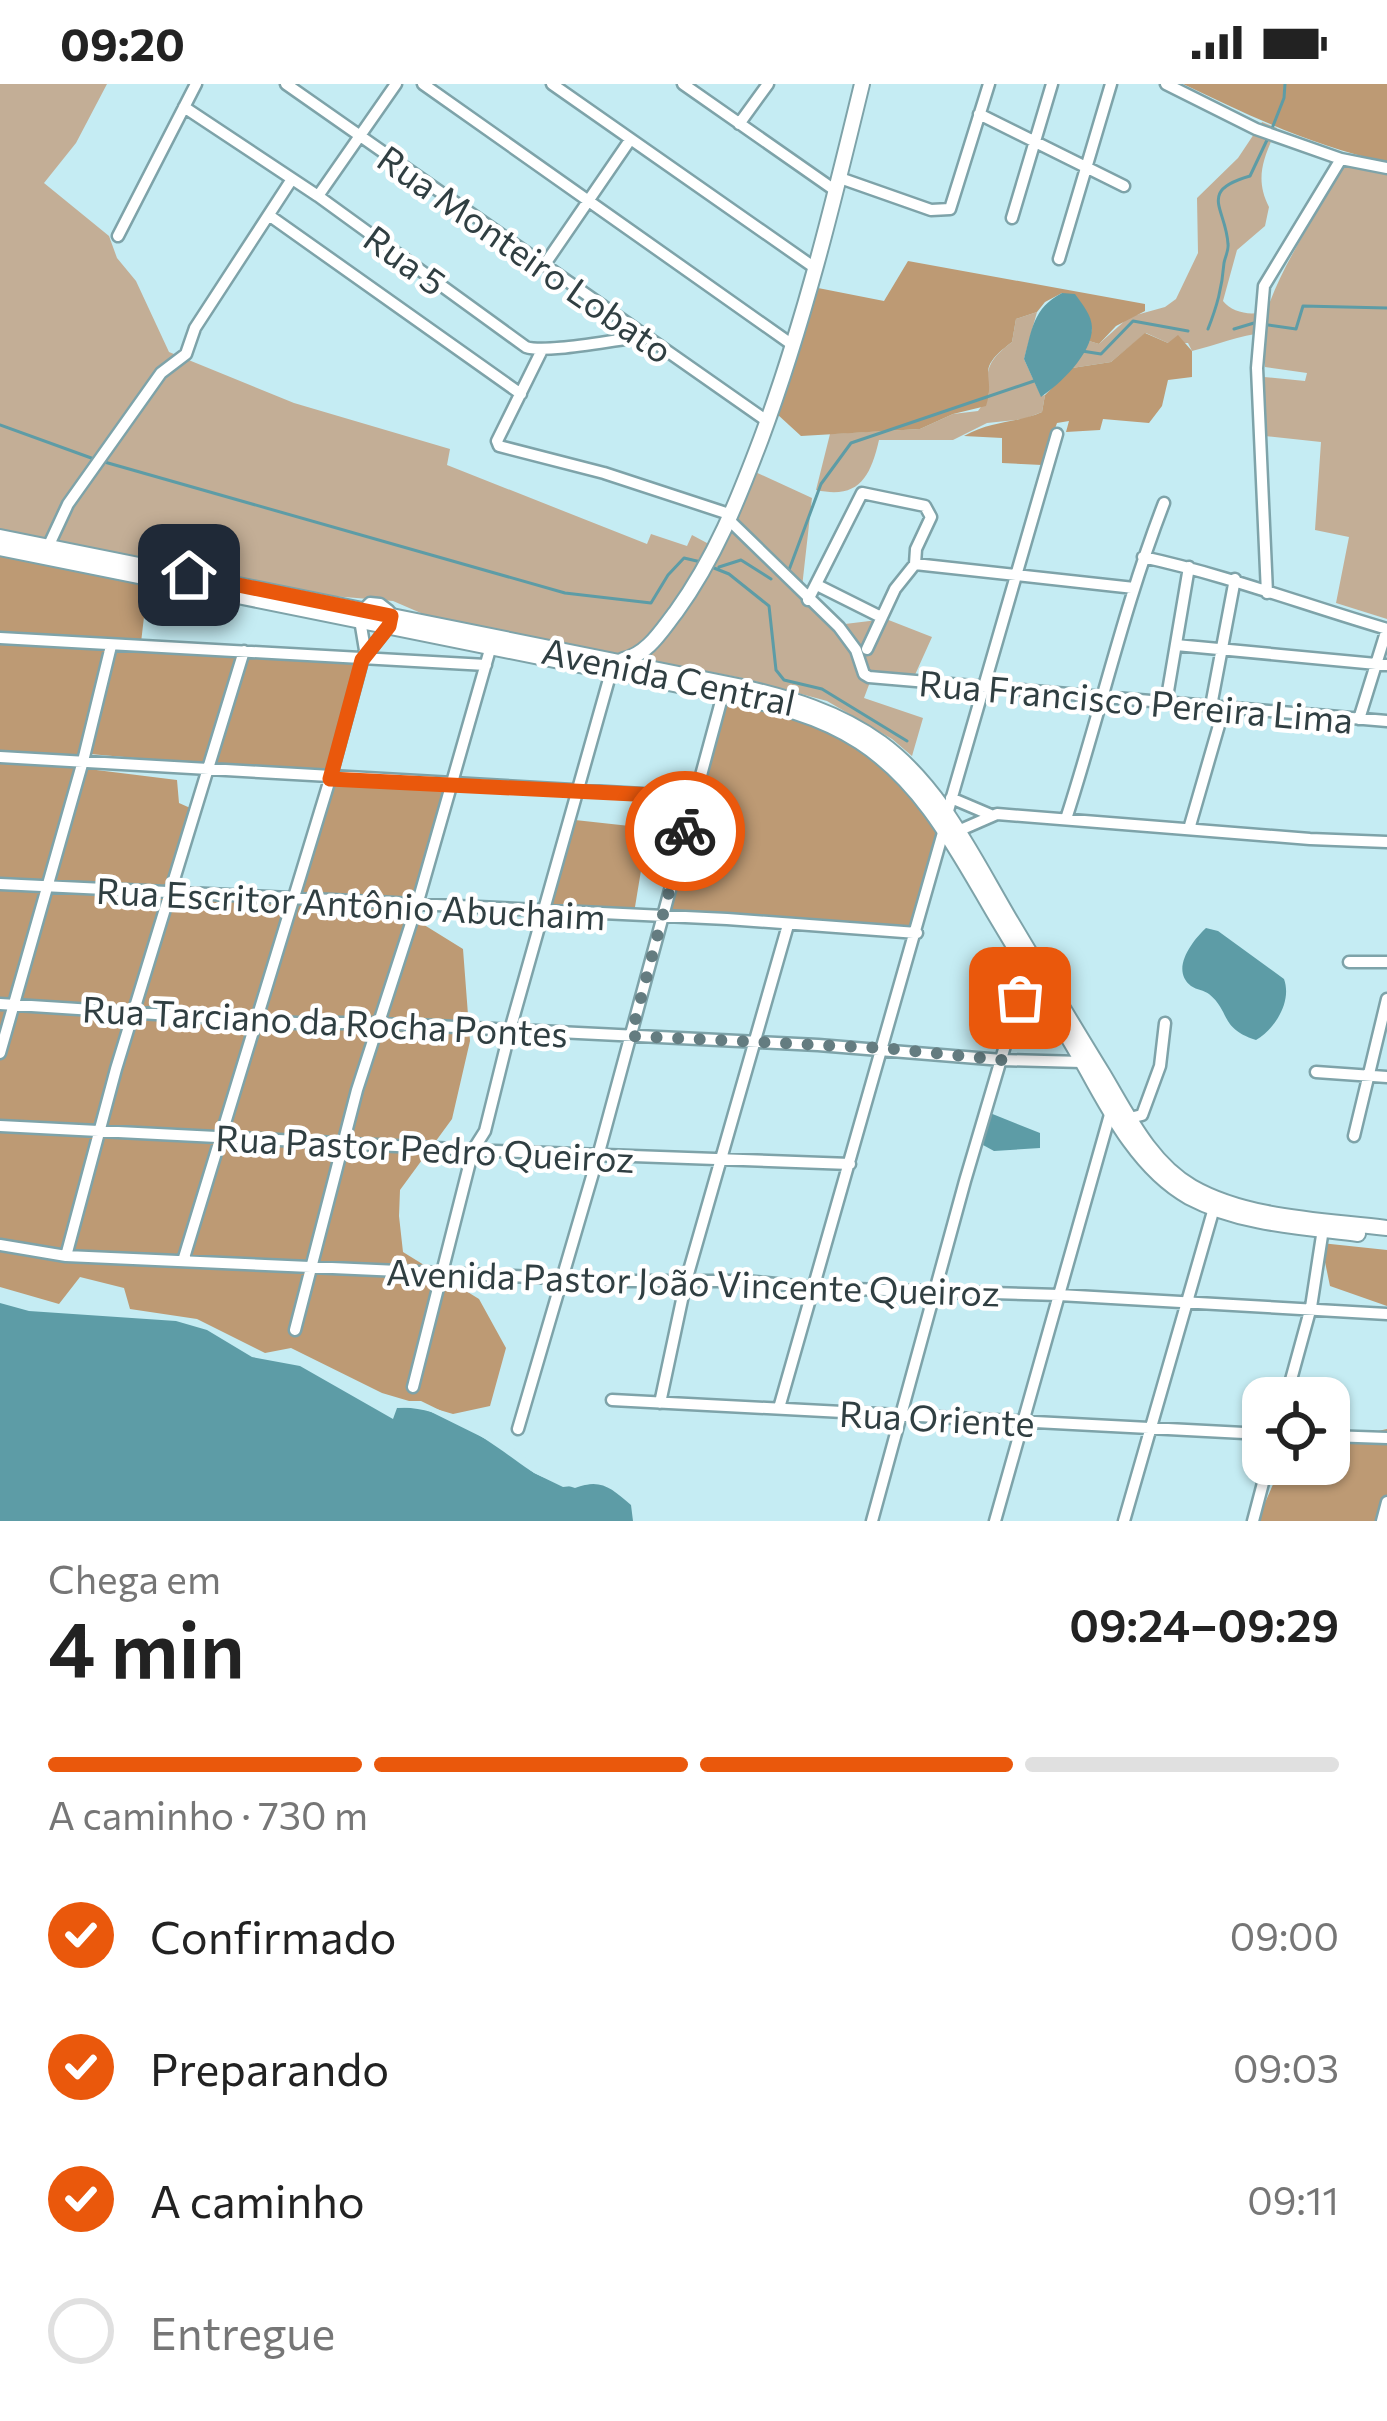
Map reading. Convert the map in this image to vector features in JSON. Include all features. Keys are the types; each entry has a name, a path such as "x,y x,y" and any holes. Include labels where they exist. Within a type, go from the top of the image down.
{"main road":[{"path":"614,667 657,642 702,574 731,518 794,346 862,84"},
{"name":"Avenida Central","path":"0,537 491,646 767,693 839,718 894,754 926,786 1130,1118 1169,1170 1212,1197 1387,1233"},
{"name":"Avenida Central","path":"0,548 325,608"},
{"name":"Avenida Central","path":"378,619 437,625 614,667"},
{"path":"653,672 657,642"},
{"name":"Avenida Central","path":"653,672 821,720 861,742 911,784 950,825 1111,1112 1144,1158 1169,1182 1214,1208 1323,1229 1387,1233"}],"street":[{"path":"118,236 196,84"},
{"name":"Rua Monteiro Lobato","path":"286,84 767,422"},
{"path":"318,196 396,84"},
{"path":"424,84 794,346"},
{"path":"552,84 815,268"},
{"path":"570,97 579,84"},
{"path":"683,84 838,184 931,210 950,208 988,84"},
{"path":"739,124 768,84"},
{"path":"1012,218 1052,84"},
{"path":"1059,259 1111,84"},
{"path":"1166,84 1261,130 1341,159 1387,168"},
{"name":"Rua 5","path":"184,107 318,196 518,343 541,352"},
{"path":"979,113 1124,186"},
{"path":"545,264 630,140"},
{"path":"1267,592 1257,368 1264,286 1341,159"},
{"path":"48,547 68,504 160,373 185,354 195,328 292,179"},
{"path":"270,216 521,394"},
{"path":"643,337 541,352 497,441 499,446 604,472 731,518 808,600 862,493 925,506 930,511 915,564 895,589 866,650"},
{"path":"779,1408 950,825 951,798 1057,434"},
{"path":"1066,819 1163,503"},
{"path":"1143,557 1235,579 1387,629 1382,664 1359,718"},
{"path":"915,564 1134,588"},
{"path":"1166,703 1189,567"},
{"path":"1189,829 1218,707 1222,648 1235,579"},
{"path":"817,585 881,617"},
{"name":"Rua Francisco Pereira Lima","path":"808,600 851,643 864,674 885,680 1387,721"},
{"path":"183,1261 330,779 365,646 378,619"},
{"path":"0,638 486,665"},
{"path":"1176,645 1382,664"},
{"path":"0,1053 111,646"},
{"path":"295,1330 377,1023 417,905 491,646"},
{"path":"66,1256 168,892 244,651"},
{"path":"412,1387 472,1150 485,1131 614,667"},
{"path":"518,1429 598,1156 723,694"},
{"path":"0,758 694,797"},
{"path":"951,798 991,814 1387,842"},
{"path":"950,825 991,814"},
{"name":"Rua Escritor Antônio Abuchaim","path":"0,884 916,933"},
{"path":"660,1403 686,1281 788,925"},
{"path":"1349,962 1387,962"},
{"path":"872,1521 1028,968"},
{"path":"1354,1136 1387,999"},
{"name":"Rua Tarciano da Rocha Pontes","path":"0,1004 1082,1062"},
{"path":"1130,1118 1147,1109 1160,1066 1165,1023"},
{"path":"1316,1072 1387,1077"},
{"path":"995,1521 1111,1112"},
{"name":"Rua Pastor Pedro Queiroz","path":"0,1126 850,1164"},
{"path":"1124,1521 1214,1208"},
{"path":"1292,1377 1311,1307 1323,1229"},
{"name":"Avenida Pastor João Vincente Queiroz","path":"0,1245 66,1256 1059,1295 1387,1314"},
{"name":"Rua Oriente","path":"612,1400 1242,1433"},
{"path":"1350,1437 1387,1438"},
{"path":"1253,1521 1262,1485"},
{"path":"1382,1521 1387,1502"}],"shaded area":[{"path":"0,84 107,84 76,143 44,183 109,236 169,352 294,403 450,449 447,465 647,544 651,534 687,546 692,535 720,550 753,471 812,498 801,596 845,624 886,619 932,637 914,677 873,674 864,698 923,718 912,756 827,701 747,679 437,620 393,601 320,595 0,530"},
{"path":"1183,84 1387,84 1387,162 1308,139"},
{"path":"1262,122 1277,128 1262,177 1269,207 1265,226 1237,250 1223,301 1237,311 1267,310 1346,153 1387,162 1387,619 1336,603 1349,537 1315,530 1321,442 1265,436 1264,377 1305,381 1307,373 1265,367 1265,333 1192,351 1188,343 1168,343 1146,333 1111,362 1072,368 1089,341 1099,344 1129,317 1176,299 1198,253 1197,198 1238,158"},
{"path":"908,261 1145,304 1145,311 1116,326 1099,344 1089,341 1092,328 1062,293 1037,312 1016,319 1012,342 989,366 986,406 920,429 801,436 777,414 818,288 884,301"},
{"path":"1037,312 1024,359 1041,396 1045,395 1042,412 987,423 953,440 879,440 860,483 842,491 816,490 830,434 920,429 953,414 978,411 989,396 990,365 1012,342 1016,319"},
{"path":"1145,333 1168,343 1178,335 1192,351 1192,377 1168,380 1162,406 1149,423 1103,419 1100,430 1066,432 1069,421 1057,423 1042,465 1002,463 1002,438 964,436 1042,412 1045,395 1072,368 1111,362"},
{"path":"0,553 148,583 140,651 355,664 328,775 90,754 118,642 0,634"},
{"path":"0,641 105,649 81,757 32,762 177,780 179,803 197,811 171,899 248,903 298,893 333,782 444,787 415,903 392,905 463,949 470,1041 452,1119 400,1190 399,1216 403,1252 479,1299 506,1348 490,1406 453,1414 382,1393 291,1348 265,1353 197,1319 130,1309 124,1288 80,1277 59,1304 0,1287"},
{"path":"735,701 804,721 849,741 889,768 910,790 940,831 914,930 666,918 727,703"},
{"path":"575,820 648,828 634,913 552,906"},
{"path":"1321,1243 1387,1250 1387,1306 1330,1286"},
{"path":"1387,1429 1387,1521 1257,1521 1273,1485 1350,1485 1350,1437"}],"water":[{"path":"1062,293 1075,294 1086,310 1092,323 1091,338 1074,367 1041,397 1024,359 1039,313"},
{"path":"1206,928 1218,931 1284,979 1286,996 1280,1013 1256,1040 1236,1030 1216,1001 1185,979 1185,956"},
{"path":"990,1113 1040,1133 1040,1148 994,1151 983,1145"},
{"path":"0,1303 29,1311 176,1321 207,1330 252,1357 300,1366 393,1419 397,1408 433,1412 468,1428 541,1476 575,1488 605,1486 631,1505 633,1521 0,1521"}],"pier":[{"path":"421,1401 507,1443 538,1468 565,1481 592,1476 599,1477 599,1483 563,1487 534,1473 504,1448 419,1406 397,1408"}],"waterway":[{"path":"1271,131 1285,84"},
{"path":"1208,329 1228,246 1219,195 1250,176 1267,140"},
{"path":"1234,329 1254,323 1296,329 1303,306 1387,308"},
{"path":"1082,351 1101,354 1133,321 1188,331"},
{"path":"789,570 821,484 851,443 1034,381"},
{"path":"0,425 94,459"},
{"path":"101,461 565,593 651,603 684,558 701,562"},
{"path":"719,567 741,560 771,579"},
{"path":"714,568 769,606 776,670 784,680 822,689 907,741"}],"way so far":[{"path":"685,831 631,1036 884,1048 1002,1060 1020,998"}],"route":[{"path":"189,575 391,616 389,626 362,660 330,779 694,797 685,831"}]}
